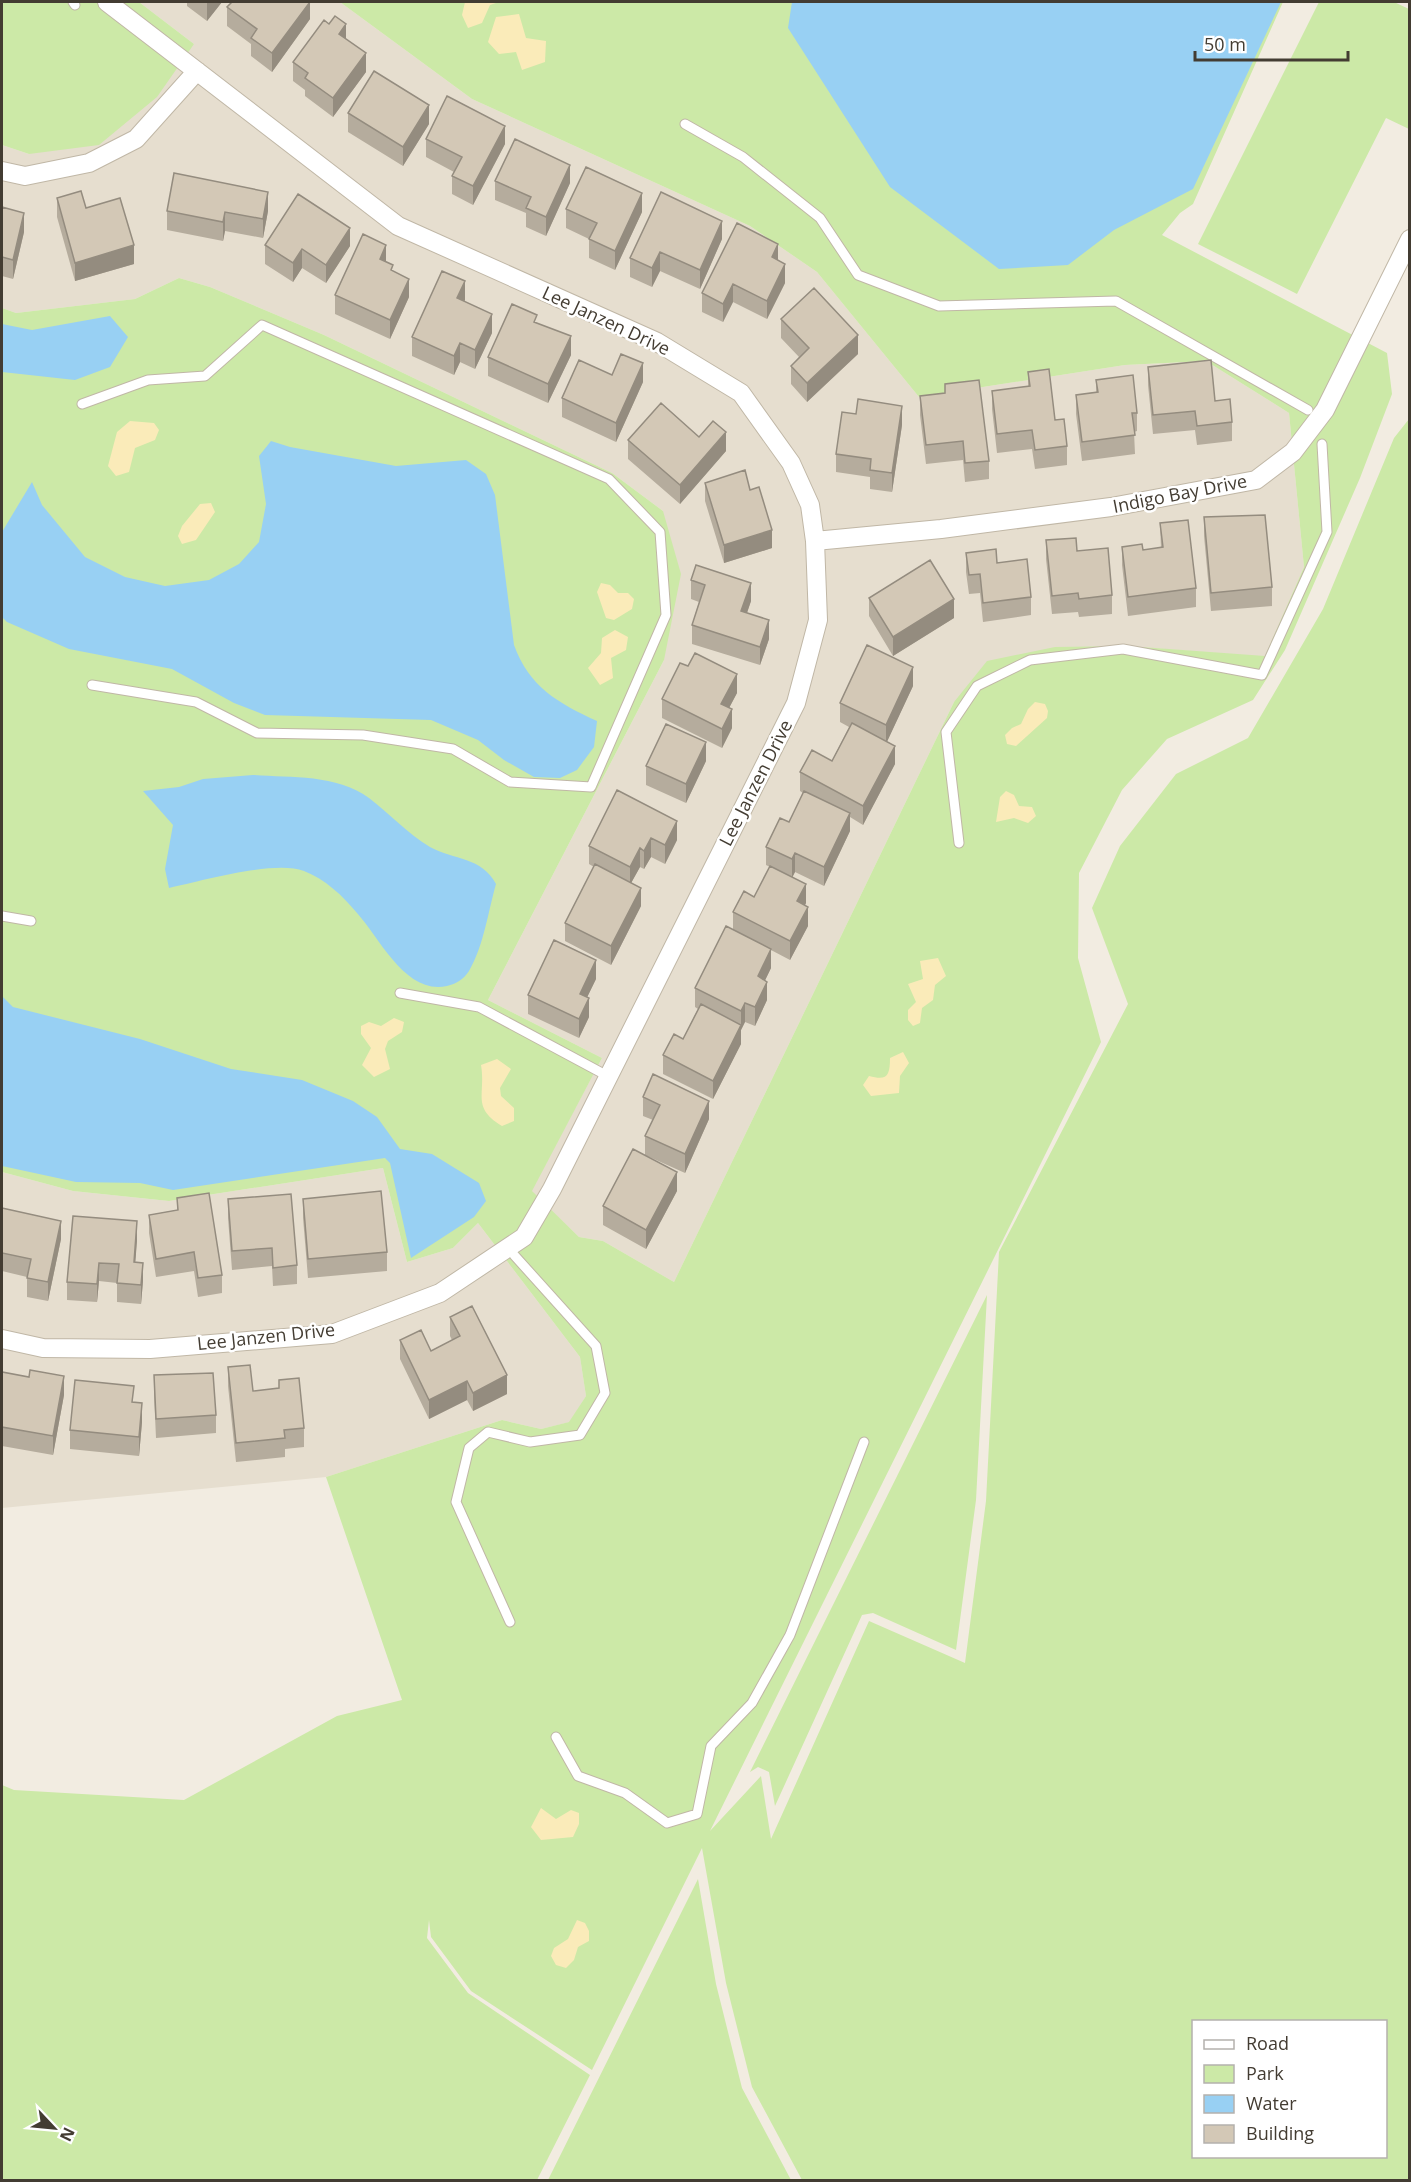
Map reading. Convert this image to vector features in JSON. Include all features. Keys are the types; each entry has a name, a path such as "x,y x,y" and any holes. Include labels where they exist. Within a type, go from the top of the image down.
{"street":[{"name":"Lee Janzen Drive","path":"2,1339 43,1348 150,1349 333,1334 440,1293 524,1238 557,1179 796,704 818,620 815,541 810,506 791,463 741,393 657,342 398,226 107,2"},
{"path":"2,171 25,176 89,163 136,139 196,71"},
{"name":"Indigo Bay Drive","path":"815,541 941,529 1111,507 1256,480 1293,452 1325,410 1410,239"}],"lane":[{"path":"685,124 743,157 820,218 858,275 939,306 1116,301 1308,410"},
{"path":"82,404 148,380 205,376 262,325 609,479 660,532 666,615 591,787 510,782 453,749 363,735 257,733 196,702 92,685"},
{"path":"959,843 946,732 977,686 1030,660 1123,649 1262,675 1327,532 1322,444"},
{"path":"2,916 31,921"},
{"path":"400,993 479,1007 602,1073"},
{"path":"510,1622 456,1502 469,1448 488,1432 530,1442 580,1435 605,1393 596,1346 514,1255"},
{"path":"556,1737 578,1776 625,1793 667,1823 697,1814 711,1746 752,1703 790,1635 864,1442"}],"shaded area":[{"path":"139,2 340,2 472,99 750,226 817,272 919,397 1125,365 1206,361 1289,413 1304,567 1265,657 1128,646 954,702 674,1282 603,1241 579,1237 531,1191 602,1058 488,1000 664,660 663,511 612,473 324,335 210,287 179,278 135,299 16,313 2,308 2,145 29,154 194,44"},
{"path":"383,1168 407,1262 453,1248 478,1223 580,1357 586,1396 570,1422 541,1429 502,1420 326,1477 2,1508 2,1172 73,1191 169,1201"}],"green space":[{"path":"2,2 139,2 194,44 157,97 99,145 29,154 2,145"},
{"path":"340,2 1283,2 1193,204 1180,213 1162,235 1387,353 1392,394 1360,478 1285,650 1253,700 1167,739 1122,790 1079,873 1078,958 1101,1042 710,1831 761,1776 771,1839 869,1621 965,1663 986,1501 999,1252 1128,1004 1092,908 1120,846 1176,774 1248,738 1323,609 1394,438 1409,419 1409,2180 802,2180 752,2087 726,1983 702,1848 592,2070 471,1991 431,1937 429,1920 427,1938 468,1993 590,2075 537,2180 2,2180 2,1785 14,1790 184,1800 337,1716 402,1700 326,1477 502,1420 541,1429 569,1422 586,1396 580,1357 478,1223 453,1248 407,1262 383,1168 169,1201 73,1191 2,1172 2,308 16,313 135,299 179,278 210,287 324,335 612,473 663,511 681,574 664,660 488,1000 602,1058 532,1191 579,1237 603,1241 674,1282 954,702 987,661 1055,647 1128,646 1265,656 1304,567 1289,413 1206,361 1125,365 919,397 817,272 750,226 472,99"},
{"path":"1319,2 1394,2 1409,9 1409,129 1386,118 1297,294 1198,244"},
{"path":"987,1295 976,1500 956,1650 873,1613 862,1615 775,1806 769,1772 758,1767 750,1772"},
{"path":"698,1879 716,1984 742,2088 791,2180 548,2180"}],"sand":[{"path":"465,2 499,2 490,5 482,23 468,28 462,15"},
{"path":"519,14 526,38 546,41 545,62 522,70 516,52 499,54 488,42 496,17"},
{"path":"130,421 154,423 159,430 155,440 135,448 129,472 116,476 108,466 117,432"},
{"path":"211,503 215,512 196,540 182,544 178,536 182,526 200,504"},
{"path":"601,583 610,585 618,593 628,593 634,599 632,609 614,620 606,618 597,592"},
{"path":"615,630 628,637 626,650 611,658 613,678 600,685 588,668 601,653 602,638"},
{"path":"1035,702 1045,704 1048,711 1047,718 1016,746 1007,744 1005,735 1012,728 1021,724 1028,709"},
{"path":"1006,791 1014,795 1019,806 1032,807 1036,816 1028,823 1014,818 996,822 1000,797"},
{"path":"938,958 946,976 935,985 933,1000 922,1008 920,1023 913,1026 908,1020 908,1010 916,1002 908,984 923,979 920,961"},
{"path":"394,1018 404,1022 402,1032 388,1041 385,1049 390,1069 374,1077 362,1065 371,1048 361,1034 361,1026 369,1022 381,1026"},
{"path":"903,1052 909,1063 900,1076 899,1093 871,1096 863,1085 869,1076 880,1078 886,1076 890,1058"},
{"path":"497,1059 511,1069 500,1088 501,1096 514,1108 514,1121 502,1126 486,1113 482,1100 481,1065"},
{"path":"541,1808 556,1819 571,1810 579,1813 579,1824 573,1837 541,1840 531,1827"},
{"path":"577,1920 585,1923 589,1931 589,1941 578,1947 574,1960 566,1968 556,1965 551,1956 554,1948 568,1939"}],"water":[{"path":"792,2 1281,2 1193,189 1114,230 1068,265 999,269 890,187 788,28"},
{"path":"110,316 128,337 110,367 75,380 2,372 2,324 32,330"},
{"path":"271,441 290,447 396,466 466,460 486,474 495,495 514,645 520,660 546,692 597,721 594,747 577,770 560,778 534,777 504,760 478,740 431,720 265,715 234,703 172,669 69,649 7,622 2,617 2,532 32,482 42,505 85,557 125,577 165,586 209,580 239,564 259,542 266,504 259,456"},
{"path":"253,775 328,781 356,790 430,847 467,860 490,875 496,884 478,950 465,976 447,986 432,987 419,982 396,963 340,894 304,871 291,868 257,870 169,888 165,869 173,825 143,791 179,787 203,779"},
{"path":"2,996 13,1007 140,1039 231,1069 302,1080 353,1101 377,1117 400,1149 432,1154 479,1183 486,1201 474,1217 411,1258 390,1163 385,1158 173,1190 140,1183 76,1182 2,1166"}],"building":[{"path":"232,2 310,2 272,53 251,38 257,29 227,7"},
{"path":"335,16 346,24 339,34 366,53 333,98 305,78 308,73 293,62 324,20 329,24"},
{"path":"374,71 429,105 403,147 348,113"},
{"path":"447,96 505,126 473,186 452,176 462,157 426,139"},
{"path":"515,139 570,165 546,217 526,208 531,197 495,181"},
{"path":"586,167 642,193 615,251 589,239 597,223 566,209"},
{"path":"174,173 268,192 263,219 225,212 223,222 167,211"},
{"path":"81,191 86,208 120,198 134,245 75,263 57,198"},
{"path":"661,192 722,221 700,270 660,252 652,268 630,258"},
{"path":"298,194 350,228 326,265 302,249 293,263 265,245"},
{"path":"2,207 24,213 13,260 2,257"},
{"path":"737,223 778,244 772,257 785,264 767,301 733,284 723,304 702,293"},
{"path":"363,234 386,245 380,259 393,265 391,270 409,279 390,320 335,295"},
{"path":"442,271 465,281 457,298 492,314 475,350 460,343 454,356 412,337"},
{"path":"814,288 858,335 807,383 791,366 809,348 781,319"},
{"path":"512,304 537,315 534,322 571,336 548,384 488,357"},
{"path":"621,354 643,363 616,423 562,398 579,360 612,375"},
{"path":"1211,360 1215,401 1230,399 1232,422 1197,426 1195,411 1153,415 1148,367"},
{"path":"1049,369 1055,420 1064,419 1067,446 1035,450 1032,430 997,434 992,391 1030,386 1028,372"},
{"path":"1133,375 1137,413 1132,413 1135,435 1082,442 1076,395 1098,392 1096,380"},
{"path":"979,380 989,461 965,463 963,441 926,445 920,396 945,393 945,384"},
{"path":"858,399 902,406 892,473 870,470 871,459 836,454 842,412 856,414"},
{"path":"661,403 699,437 713,421 726,432 680,485 628,440"},
{"path":"745,470 750,490 759,487 772,530 724,545 705,483"},
{"path":"1265,515 1272,587 1211,593 1204,517"},
{"path":"1188,520 1196,588 1128,597 1122,547 1142,544 1143,550 1163,547 1160,523"},
{"path":"1076,538 1077,551 1108,548 1112,595 1079,599 1078,593 1052,596 1046,540"},
{"path":"996,549 997,563 1027,559 1031,597 983,603 980,574 969,575 966,553"},
{"path":"930,560 954,599 893,637 869,598"},
{"path":"696,565 751,583 741,611 769,620 760,647 692,625 705,585 691,580"},
{"path":"867,645 913,667 886,725 840,703"},
{"path":"695,653 737,674 721,704 732,709 722,729 662,699 680,663 688,666"},
{"path":"852,723 895,746 863,806 800,772 812,750 832,761"},
{"path":"666,724 706,742 686,784 646,766"},
{"path":"617,790 677,821 665,845 651,838 644,851 640,848 630,867 589,846"},
{"path":"804,791 850,813 824,867 795,853 792,859 766,847 780,818 789,822"},
{"path":"595,864 641,888 611,946 565,923"},
{"path":"770,866 806,884 797,901 808,907 790,941 733,912 744,891 754,897"},
{"path":"726,926 771,949 758,976 767,982 755,1007 745,1003 741,1011 695,988"},
{"path":"554,940 596,960 580,994 589,998 579,1019 528,995"},
{"path":"701,1004 741,1025 713,1081 663,1055 674,1034 683,1039"},
{"path":"653,1074 709,1101 685,1154 645,1136 660,1105 643,1097"},
{"path":"633,1149 677,1172 646,1230 603,1206"},
{"path":"381,1191 387,1252 308,1259 303,1199"},
{"path":"209,1193 222,1275 198,1278 194,1252 156,1259 149,1215 178,1210 177,1198"},
{"path":"291,1194 297,1265 273,1268 272,1248 232,1251 228,1199"},
{"path":"2,1208 61,1221 48,1282 27,1278 31,1259 2,1253"},
{"path":"73,1216 137,1221 134,1262 143,1263 141,1285 117,1283 119,1264 99,1263 97,1284 67,1282"},
{"path":"472,1306 507,1375 473,1393 467,1381 429,1400 400,1340 421,1330 431,1351 460,1336 450,1317"},
{"path":"250,1365 253,1391 279,1388 279,1380 299,1378 304,1428 284,1430 285,1438 236,1443 228,1367"},
{"path":"30,1370 64,1376 53,1436 2,1427 2,1372 29,1377"},
{"path":"213,1373 216,1415 156,1419 154,1375"},
{"path":"75,1380 134,1386 132,1402 142,1403 139,1437 70,1430"}]}
